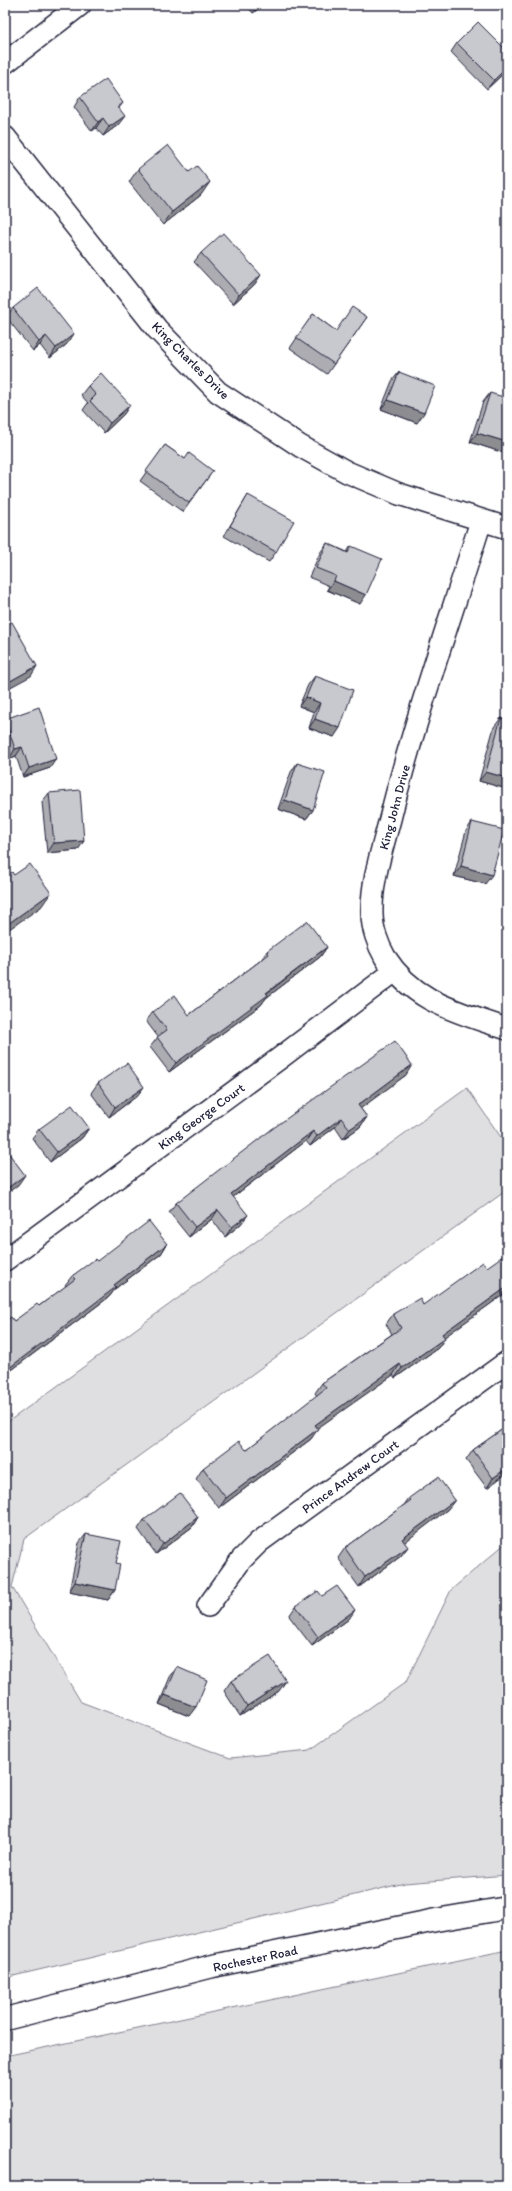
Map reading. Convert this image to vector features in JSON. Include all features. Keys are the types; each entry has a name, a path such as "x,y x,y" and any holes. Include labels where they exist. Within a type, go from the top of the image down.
{"street":[{"path":"5,63 80,5"},
{"name":"King Charles Drive","path":"5,137 157,329 218,392 300,446 347,472 399,494 507,528"},
{"name":"King John Drive","path":"481,521 399,781 374,884 372,915 376,936 385,956 395,971 410,988 452,1010 507,1028"},
{"name":"King George Court","path":"5,1260 280,1058 395,971"},
{"name":"Prince Andrew Court","path":"208,1606 241,1560 259,1542 507,1362"},
{"name":"Rochester Road","path":"5,2019 213,1966 436,1920 507,1908"}],"shaded area":[{"path":"467,1088 507,1146 507,1190 24,1539 12,1587 81,1702 230,1758 310,1750 406,1682 451,1590 507,1542 507,1875 405,1883 5,1978 5,1424"},
{"path":"507,1950 507,2186 5,2186 5,2056"}],"building":[{"path":"478,22 507,51 507,67 494,80 457,43"},
{"path":"106,79 123,103 118,107 125,116 109,127 103,118 98,122 80,97"},
{"path":"168,145 189,172 197,166 210,182 172,212 138,169"},
{"path":"223,233 261,275 239,295 201,253"},
{"path":"38,288 74,334 56,348 46,336 39,342 13,308"},
{"path":"352,307 367,317 334,364 296,338 313,314 336,331"},
{"path":"399,372 435,386 424,413 388,400"},
{"path":"101,373 130,405 110,423 90,401 96,395 88,386"},
{"path":"490,393 507,398 507,442 477,433"},
{"path":"165,445 185,459 189,453 213,471 189,503 146,471"},
{"path":"248,495 294,521 276,552 230,526"},
{"path":"327,543 348,553 351,546 382,559 366,595 334,581 336,576 316,568"},
{"path":"12,622 37,666 5,684 5,626"},
{"path":"315,676 353,690 340,728 315,719 320,703 306,697"},
{"path":"39,707 56,759 29,768 22,747 15,749 5,719"},
{"path":"501,718 507,720 507,778 486,772"},
{"path":"297,763 325,772 313,810 285,800"},
{"path":"80,790 84,841 54,843 49,793"},
{"path":"472,822 504,830 492,875 461,866"},
{"path":"30,864 51,893 5,926 5,877 12,872 14,875"},
{"path":"307,921 327,947 266,993 268,995 176,1063 157,1037 167,1030 153,1012 175,995 189,1015 269,954 267,951"},
{"path":"395,1041 412,1065 358,1105 367,1117 350,1129 341,1118 317,1136 313,1131 231,1194 248,1215 232,1227 218,1210 195,1227 176,1203 272,1129"},
{"path":"127,1063 144,1087 115,1107 98,1083"},
{"path":"72,1105 89,1128 57,1152 39,1129"},
{"path":"7,1151 25,1175 5,1190 5,1153"},
{"path":"149,1221 167,1244 114,1285 116,1287 5,1371 5,1322 11,1317 14,1321 37,1304 39,1306 75,1279 72,1276 95,1259 97,1261"},
{"path":"507,1253 507,1287 442,1334 445,1338 402,1368 400,1364 315,1425 318,1429 226,1498 203,1468 239,1441 246,1450 326,1388 322,1383 401,1328 393,1314 420,1298 423,1305 483,1262 487,1267"},
{"path":"507,1426 507,1468 493,1478 473,1450"},
{"path":"438,1477 455,1500 402,1539 408,1547 365,1577 345,1548 411,1500 409,1498"},
{"path":"180,1493 198,1517 163,1544 144,1520"},
{"path":"86,1534 121,1541 116,1563 120,1564 115,1590 75,1582"},
{"path":"337,1586 355,1610 318,1637 296,1606 318,1591 322,1596"},
{"path":"270,1656 286,1681 247,1706 231,1681"},
{"path":"177,1667 207,1680 196,1707 165,1695"}]}
